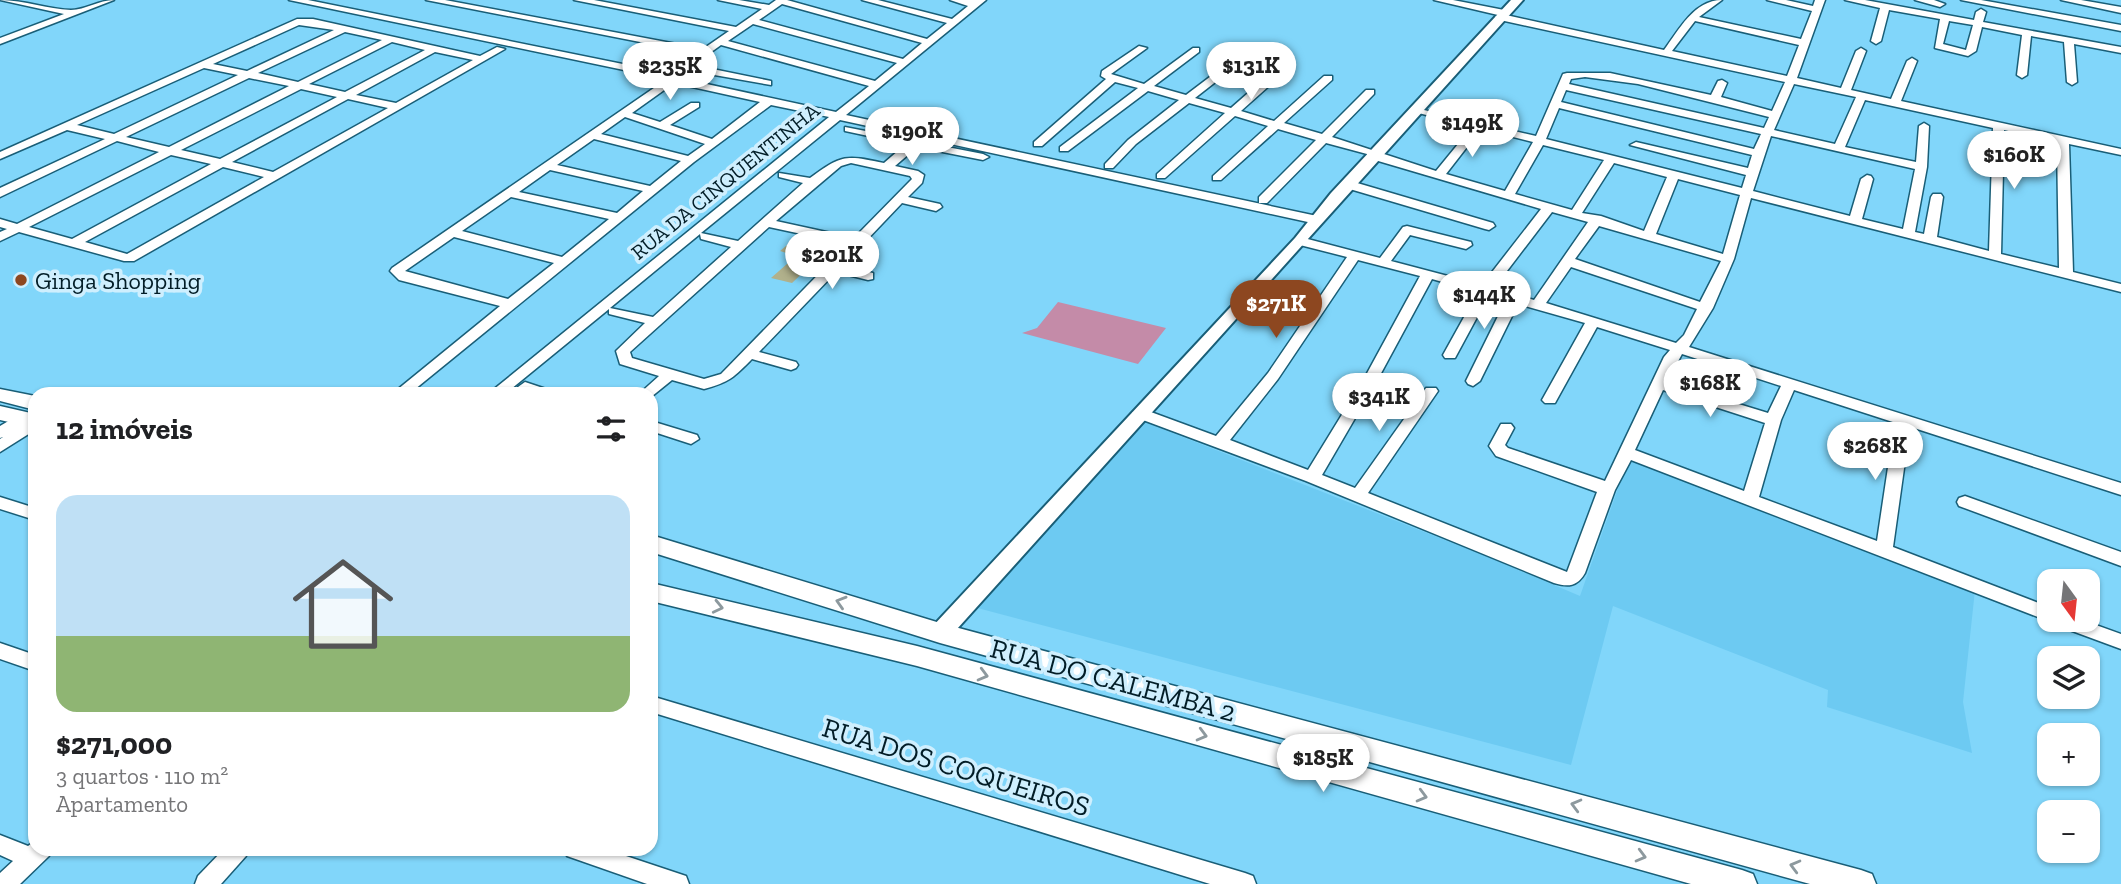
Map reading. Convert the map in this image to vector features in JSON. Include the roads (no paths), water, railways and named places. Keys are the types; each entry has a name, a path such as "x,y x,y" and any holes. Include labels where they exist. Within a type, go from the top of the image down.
{"main road":[{"path":"0,395 28,413"},
{"path":"0,413 28,416"},
{"name":"RUA DO CALEMBA 2","path":"658,546 940,633 1861,884"},
{"name":"RUA DO CALEMBA 2","path":"658,594 917,656 1742,884"}],"street":[{"path":"5,0 69,12"},
{"path":"0,33 109,0"},
{"path":"294,0 673,79 1317,220"},
{"path":"431,0 705,52"},
{"path":"579,0 738,30"},
{"path":"723,0 778,3 929,42"},
{"path":"867,0 954,22"},
{"path":"955,0 978,2"},
{"path":"1439,0 1666,53 2121,152"},
{"path":"940,633 1517,0"},
{"path":"1666,53 1693,18 1717,0"},
{"path":"1140,413 1312,477 1560,578 1571,579 1576,573 1606,488 1611,485 1671,357 1690,337 1728,259 1758,153 1791,80 1819,5 1772,0"},
{"path":"1850,0 2121,50"},
{"path":"1920,0 1941,4"},
{"path":"1966,0 2121,27"},
{"path":"2066,0 2121,10"},
{"name":"RUA DA CINQUENTINHA","path":"504,387 978,2"},
{"path":"510,304 398,274 399,268 673,79 684,66 778,3"},
{"path":"1945,17 1938,46 1963,53 1971,51 1984,3"},
{"path":"1876,40 1885,6"},
{"path":"2011,28 2016,9"},
{"path":"0,41 69,12"},
{"path":"2049,15 2050,36"},
{"path":"1693,18 1804,43"},
{"path":"753,21 904,62"},
{"path":"2072,82 2073,40 2083,21"},
{"path":"0,156 293,23 308,22 481,59"},
{"path":"0,193 343,29"},
{"path":"2022,75 2027,31"},
{"path":"0,237 7,227 167,150 388,38"},
{"path":"720,42 877,85"},
{"path":"74,243 435,48"},
{"path":"1142,48 1106,74 1112,79 1728,259"},
{"path":"7,227 129,258 500,49"},
{"path":"1063,149 1196,50"},
{"path":"1845,92 1861,51"},
{"path":"1109,166 1132,142 1247,53"},
{"path":"1895,103 1912,61"},
{"path":"201,64 398,107"},
{"path":"684,66 767,83"},
{"path":"1161,176 1285,66"},
{"path":"1509,194 1540,140 1567,76 1590,74 1624,79 1774,115"},
{"path":"1217,178 1278,126 1328,78"},
{"path":"1038,144 1112,79"},
{"path":"1714,100 1722,83"},
{"path":"1562,86 1921,167"},
{"path":"1263,200 1370,92"},
{"path":"1839,148 1862,95"},
{"path":"408,387 690,160 769,101"},
{"path":"1556,104 1758,153"},
{"path":"663,125 695,105"},
{"path":"1415,109 2121,288"},
{"path":"624,113 714,142"},
{"path":"1440,174 1479,125"},
{"path":"1995,256 1999,125"},
{"path":"66,126 275,176"},
{"path":"1908,233 1921,167 1924,126"},
{"path":"849,129 983,157"},
{"path":"591,135 690,160"},
{"path":"2063,139 2066,274"},
{"path":"887,167 914,143"},
{"path":"1636,145 1752,173"},
{"path":"1576,213 1611,159"},
{"path":"843,161 887,167 918,175 918,180 726,377 705,384 625,362 622,358 623,351 812,182 843,161"},
{"path":"547,166 653,190"},
{"path":"783,175 812,182"},
{"path":"1648,235 1674,175"},
{"path":"1855,220 1867,179"},
{"path":"1347,184 1489,226"},
{"path":"507,193 619,217"},
{"path":"1930,239 1937,197"},
{"path":"899,199 936,207"},
{"path":"1450,355 1486,289 1550,206"},
{"path":"1538,304 1570,262 1597,219"},
{"path":"769,223 856,242"},
{"path":"1384,262 1407,230 1466,245"},
{"path":"450,232 563,261"},
{"path":"705,236 741,246"},
{"path":"1300,241 1538,304 2121,489"},
{"path":"1219,443 1273,376 1355,254"},
{"path":"1570,262 1706,307"},
{"path":"831,267 867,276"},
{"path":"1312,477 1372,377 1428,274"},
{"path":"1473,381 1514,298"},
{"path":"614,311 656,322"},
{"path":"1550,400 1593,321"},
{"path":"748,353 791,365"},
{"path":"654,387 670,374"},
{"path":"1658,384 1773,420"},
{"path":"1750,499 1773,420 1788,384"},
{"path":"1358,496 1431,391"},
{"path":"0,433 28,418"},
{"path":"0,447 28,420"},
{"path":"1884,551 1898,454 1908,421"},
{"path":"658,428 691,439"},
{"path":"1506,428 1497,446 1498,450 1606,488"},
{"path":"1626,452 2037,609"},
{"path":"1965,502 2121,559"},
{"path":"0,503 28,512"},
{"path":"2095,632 2121,642"},
{"path":"0,651 28,661"},
{"name":"RUA DOS COQUEIROS","path":"658,706 1245,884"},
{"path":"0,845 28,851"},
{"path":"4,884 33,856"},
{"path":"206,884 232,856"},
{"path":"596,856 678,884"}],"place":[{"name":"Ginga Shopping","path":"21,280"}]}
